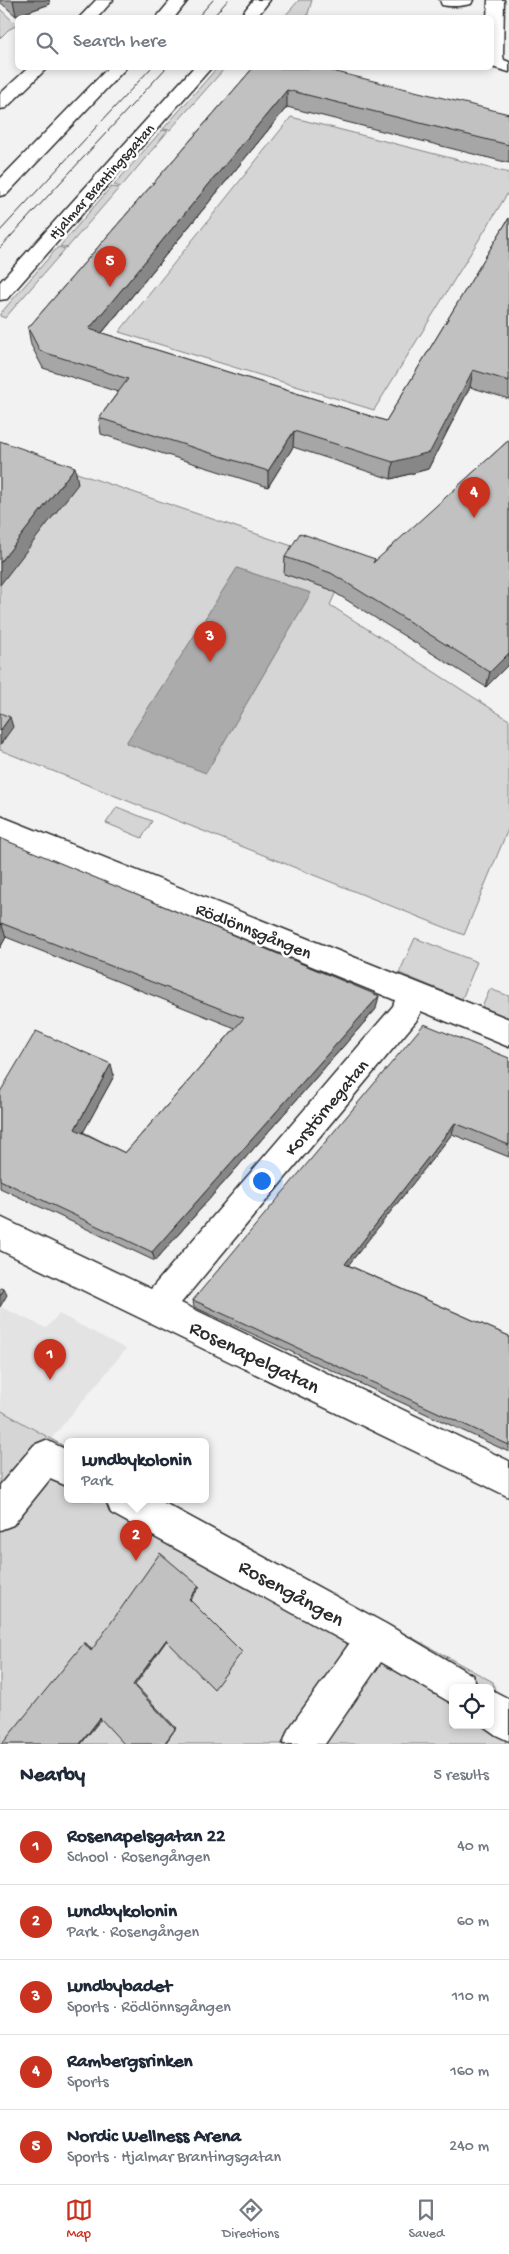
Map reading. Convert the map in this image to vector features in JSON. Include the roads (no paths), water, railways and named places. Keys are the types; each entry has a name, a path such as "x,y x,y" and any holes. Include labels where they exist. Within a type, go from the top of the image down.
{"street":[{"path":"90,15 105,0"},
{"path":"167,15 180,0"},
{"path":"250,15 262,0"},
{"path":"448,1 465,0"},
{"path":"494,35 496,0"},
{"path":"494,57 495,62 500,66 509,68"},
{"path":"0,104 36,70"},
{"path":"0,190 115,70"},
{"name":"Hjalmar Brantingsgatan","path":"0,294 200,70"},
{"name":"Rödlönnsgången","path":"0,827 509,1033"},
{"name":"Korstörnegatan","path":"156,1308 406,1012 411,993"},
{"name":"Rosenapelgatan","path":"0,1233 509,1480"},
{"path":"0,1512 57,1463"},
{"name":"Rosengången","path":"129,1503 375,1638 452,1684"},
{"path":"302,1744 375,1638"},
{"path":"494,1711 509,1722"}],"tram line":[{"path":"200,15 213,0"},
{"path":"215,15 228,0"},
{"path":"0,231 149,70"},
{"path":"0,248 164,70"}],"place":[{"name":"Nordic Wellness Arena","path":"110,287"},
{"name":"Rambergsrinken","path":"474,518"},
{"name":"Lundbybadet","path":"210,662"},
{"name":"Rosenapelsgatan 22","path":"50,1380"},
{"name":"Lundbykolonin","path":"136,1561"}]}
